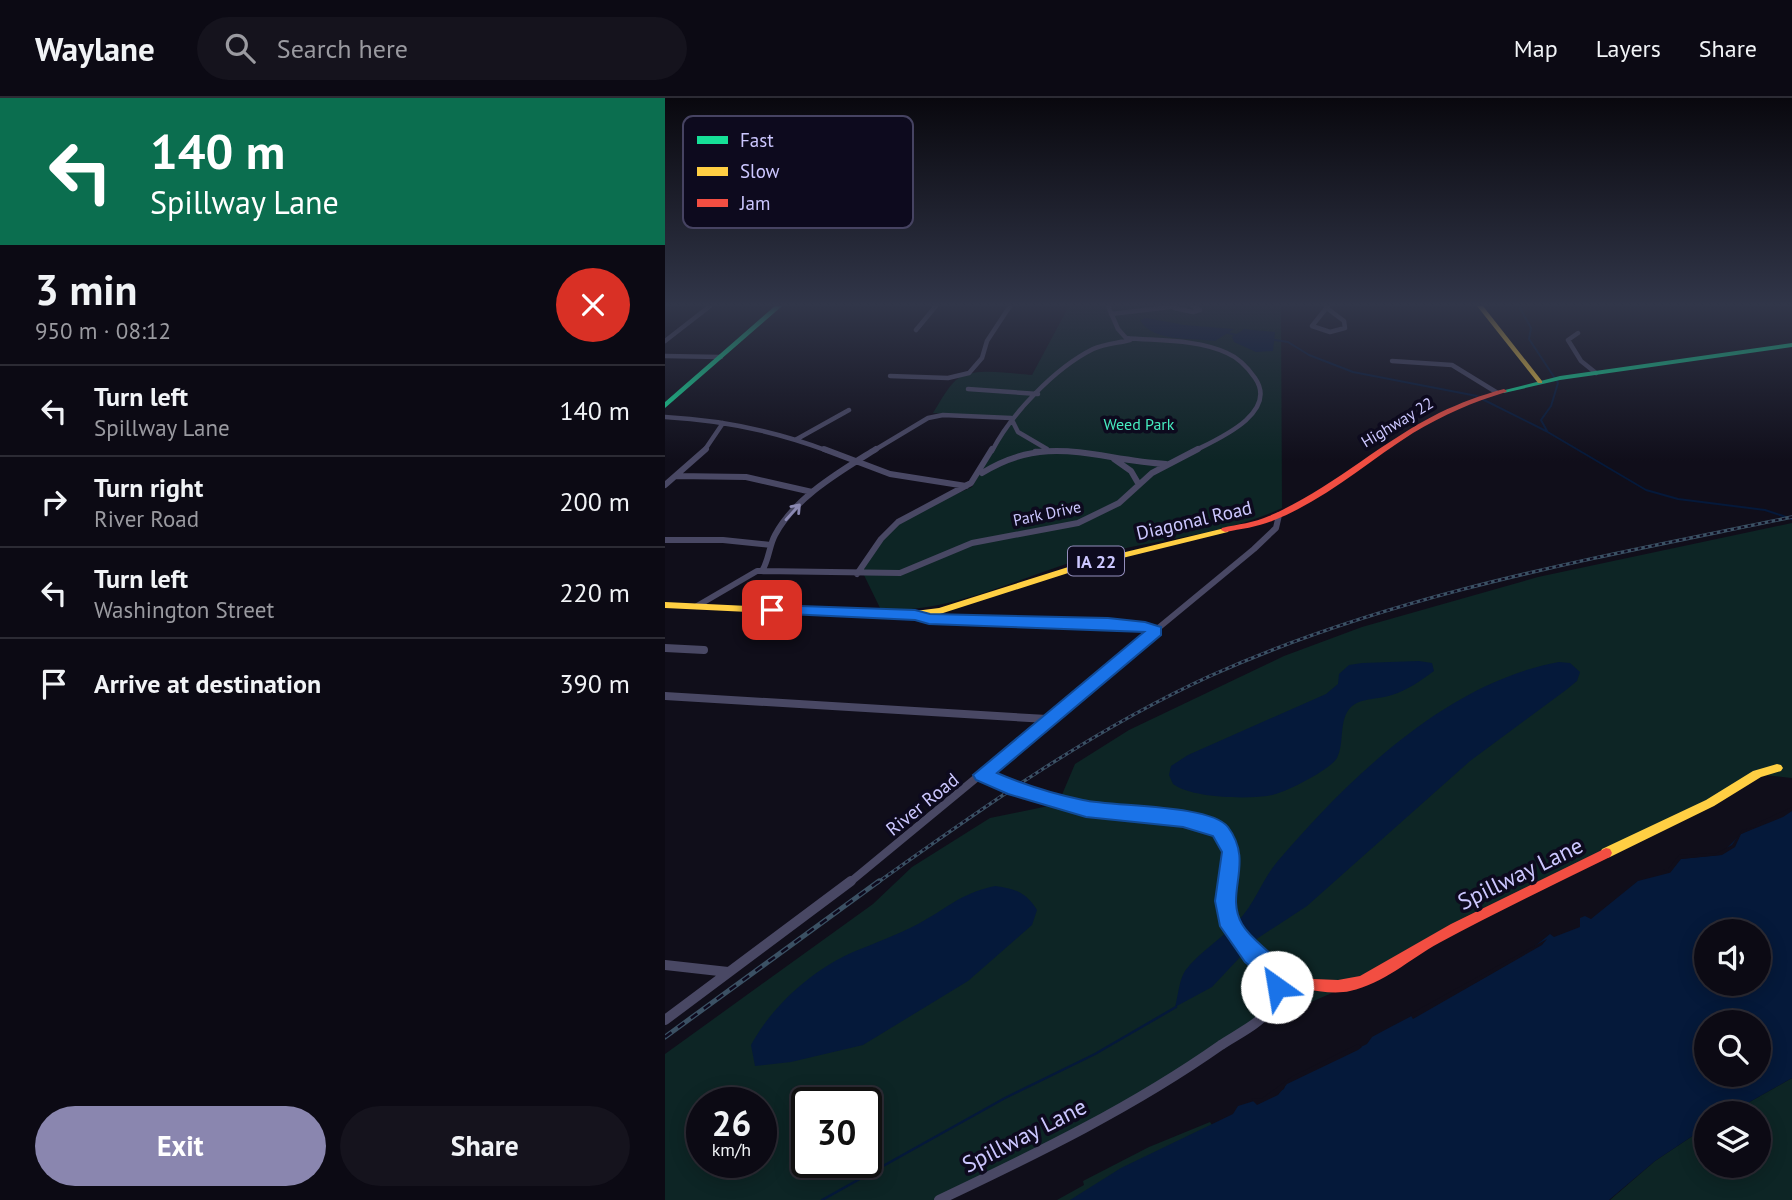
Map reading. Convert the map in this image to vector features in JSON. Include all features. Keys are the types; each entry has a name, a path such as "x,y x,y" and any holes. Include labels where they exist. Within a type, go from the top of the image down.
{"main road":[{"path":"665,406 721,357"},
{"path":"1521,357 1540,382"},
{"name":"Highway 22","path":"1279,515 1422,422 1496,393 1540,382 1705,357"},
{"name":"Diagonal Road","path":"915,615 954,607 1098,561 1246,527 1279,515"},
{"name":"IA 22","path":"665,605 915,615"},
{"name":"Spillway Lane","path":"982,775 1014,789 1086,809 1183,819 1205,823 1220,830 1232,852 1226,901 1231,926 1253,955 1277,974 1312,985 1354,984 1408,951 1710,803 1757,774 1777,768"}],"street":[{"path":"890,376 948,378 969,373 982,357"},
{"path":"978,475 1011,418 1079,357"},
{"name":"Park Drive","path":"762,570 857,574 908,572 972,543 1078,523 1119,503 1138,482 1243,424 1257,407 1261,390 1247,367 1232,357"},
{"path":"1579,357 1596,373"},
{"path":"1392,361 1454,365 1496,393"},
{"path":"968,389 1038,394"},
{"path":"797,439 849,410"},
{"path":"697,606 721,595 747,575 762,570 770,557 777,530 812,492 928,418 951,415 1011,418"},
{"path":"665,417 723,423 797,439 911,480 967,486"},
{"path":"1011,418 1015,429"},
{"path":"665,485 711,445 723,423"},
{"path":"1002,430 1015,429 1047,449"},
{"path":"857,574 881,539 898,522 916,510 967,486 978,475 1007,456 1047,449 1170,463"},
{"path":"1109,457 1131,471 1138,482"},
{"path":"676,476 746,477 812,492"},
{"name":"River Road","path":"665,1020 833,896 982,775 1269,535 1279,523 1279,515"},
{"path":"665,540 723,540 771,545"},
{"path":"915,615 929,619 1108,624 1145,627 1156,631"},
{"path":"665,648 704,650"},
{"path":"665,696 1047,719"},
{"path":"665,965 728,972"},
{"name":"Spillway Lane","path":"939,1200 1044,1150 1146,1095 1193,1064 1269,1011 1274,1005 1277,974"}],"green space":[{"name":"Weed Park","path":"1041,357 1281,357 1282,508 1214,531 1096,555 963,599 909,609 881,610 862,571 884,537 902,521 924,508 972,487 1011,418 933,413 948,389 960,377 976,372 1032,375"},
{"path":"1792,523 1792,778 1757,774 1362,980 1228,1038 1146,1095 935,1200 665,1200 665,1054 873,904 912,867 990,818 1058,804 1075,764 1129,730 1284,656 1362,627 1538,577"},
{"path":"1792,1078 1792,1200 1610,1200 1655,1161 1694,1135 1694,1178 1771,1178 1771,1101 1751,1101"},
{"path":"1210,1122 1212,1125 1087,1200 1057,1200 1084,1185 1083,1181 1149,1147"}],"water":[{"path":"1419,661 1432,663 1434,671 1398,693 1351,707 1344,718 1337,758 1325,769 1294,787 1274,795 1232,797 1205,795 1173,784 1169,775 1171,766 1188,755 1326,694 1338,684 1339,674 1349,665"},
{"path":"1559,662 1570,663 1580,672 1577,681 1470,761 1307,906 1258,938 1212,987 1175,1007 1185,971 1239,920 1277,862 1335,799 1368,768 1439,712 1478,690 1518,673"},
{"path":"1792,810 1792,1078 1751,1101 1694,1101 1694,1135 1655,1161 1609,1200 1070,1200 1121,1168 1233,1114 1238,1106 1254,1101 1258,1104 1284,1089 1286,1083 1367,1044 1372,1037 1510,962 1550,934 1554,937 1580,927 1580,918 1585,916 1591,919 1638,881 1669,873 1680,859 1720,855 1741,834"},
{"path":"995,886 1020,892 1037,910 1032,925 968,981 863,1045 791,1062 755,1066 751,1045 782,1003 808,979 853,952 910,928 963,897"}],"pier":[{"path":"1792,807 1792,811 1783,817 1741,834 1735,847 1722,855 1681,859 1670,873 1663,869 1668,869 1679,855 1717,853 1732,845 1742,830 1755,827 1757,823"},
{"path":"1547,939 1542,945 1413,1019 1410,1014"},
{"path":"1358,1044 1362,1047 1358,1050 1287,1084 1278,1095 1257,1105 1251,1098 1261,1099 1293,1076"}],"waterway":[{"path":"1315,357 1353,372 1477,396"},
{"path":"1541,357 1558,383 1551,406 1541,420 1547,431"},
{"path":"1482,399 1546,431 1646,490 1678,499 1765,510 1792,519"},
{"path":"822,1200 1005,1098 1095,1054 1176,1007"}],"railway":[{"path":"877,883 1080,745 1166,697 1280,647 1423,600 1497,581 1570,563 1792,517"},
{"path":"665,1037 879,881"}],"traffic: fast":[{"path":"665,406 720,357"},
{"path":"1504,391 1560,378 1705,357"}],"traffic: slow":[{"path":"1521,357 1540,382"},
{"path":"665,605 899,616 940,611 1087,564 1225,530"},
{"path":"1606,853 1710,803 1757,774 1777,768"},
{"path":"982,775 1029,793 1078,807 1111,813 1180,816 1203,821 1216,828 1230,845 1230,920 1244,946 1260,960"}],"traffic: jam":[{"path":"1225,530 1267,520 1302,503 1412,431 1471,401 1504,391"},
{"path":"1260,960 1302,983 1338,987 1361,982 1455,928 1606,853"}],"route":[{"path":"772,610 915,615 925,619 1108,624 1145,627 1156,631 982,775 1014,789 1086,809 1200,821 1220,830 1232,852 1226,901 1231,926 1253,955 1277,974 1277,987"}]}
